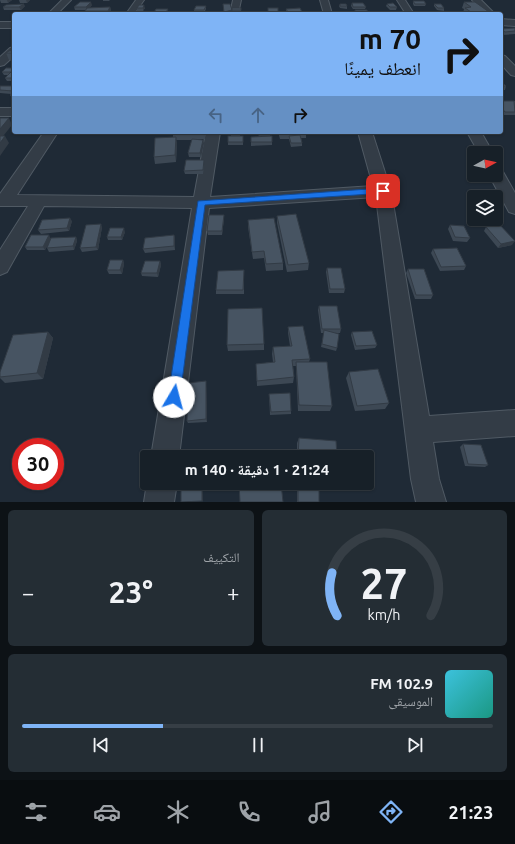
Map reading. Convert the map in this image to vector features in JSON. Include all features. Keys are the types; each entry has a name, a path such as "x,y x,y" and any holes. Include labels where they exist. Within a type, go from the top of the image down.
{"street":[{"path":"54,12 67,0"},
{"path":"131,12 140,0"},
{"path":"234,12 237,0"},
{"path":"324,0 327,12"},
{"path":"401,0 409,12"},
{"path":"476,0 489,12"},
{"path":"503,22 515,23"},
{"path":"0,25 12,25"},
{"path":"0,63 12,52"},
{"path":"503,60 515,73"},
{"path":"0,112 12,112"},
{"path":"2,200 50,134"},
{"path":"166,450 201,203 213,134"},
{"path":"366,134 383,191 425,480 431,502"},
{"path":"475,134 482,146"},
{"path":"501,182 515,208"},
{"path":"2,200 201,203 383,191"},
{"path":"0,267 39,201"},
{"path":"418,430 515,423"},
{"path":"159,502 161,490"}],"building":[{"path":"413,1 424,1 426,4 415,4"},
{"path":"80,2 91,2 86,7 74,7"},
{"path":"464,2 475,2 489,12 471,12 465,8 471,7"},
{"path":"352,3 363,3 366,7 353,7"},
{"path":"393,3 397,7 390,7 387,4"},
{"path":"24,4 19,7 3,7 6,5"},
{"path":"223,4 230,4 232,10 224,12"},
{"path":"340,4 346,4 347,6 340,6"},
{"path":"434,4 441,4 444,8 438,8"},
{"path":"139,5 144,5 143,8 137,8"},
{"path":"196,6 206,6 204,10 194,10"},
{"path":"110,7 108,11 85,11 87,8"},
{"path":"232,8 241,8 241,10 232,10"},
{"path":"268,8 278,8 278,12 268,12"},
{"path":"300,8 302,12 288,12 286,9"},
{"path":"156,9 168,9 166,12 154,12"},
{"path":"355,10 367,10 368,12 355,12"},
{"path":"515,28 515,31 505,32 503,29"},
{"path":"6,68 12,68 12,78 5,78 11,72 2,72"},
{"path":"0,86 12,86 12,91 0,90"},
{"path":"503,101 514,101 515,112 505,112 503,110"},
{"path":"0,118 9,118 0,129"},
{"path":"259,134 270,134 270,135"},
{"path":"300,135 302,143 291,143 289,136"},
{"path":"0,136 5,136 0,143"},
{"path":"228,136 243,136 243,142 228,142"},
{"path":"272,136 272,142 251,142 251,137"},
{"path":"176,137 175,155 154,157 155,138"},
{"path":"192,139 203,140 200,153 188,153"},
{"path":"186,160 204,160 203,170 184,171"},
{"path":"296,214 309,263 288,265 277,216"},
{"path":"209,215 224,215 222,231 207,231"},
{"path":"70,218 67,228 38,230 42,220"},
{"path":"274,218 283,263 266,264 264,251 252,252 248,220"},
{"path":"101,224 96,247 80,248 86,225"},
{"path":"450,225 464,226 470,238 455,237"},
{"path":"501,226 515,241 501,244 486,227"},
{"path":"110,228 124,228 121,237 107,237"},
{"path":"31,235 49,235 43,247 25,247"},
{"path":"174,235 174,246 143,249 145,238"},
{"path":"76,237 73,246 47,248 51,238"},
{"path":"457,248 466,266 441,267 433,249"},
{"path":"110,260 123,260 120,270 107,270"},
{"path":"145,261 160,261 157,273 141,273"},
{"path":"327,268 341,268 345,289 330,289"},
{"path":"408,269 424,269 433,295 416,295"},
{"path":"244,270 243,290 216,290 218,271"},
{"path":"319,306 337,306 341,329 322,329"},
{"path":"262,308 264,344 227,345 228,309"},
{"path":"303,326 310,359 292,360 294,377 257,381 256,364 275,362 273,347 292,346 288,327"},
{"path":"324,330 339,334 337,348 322,344"},
{"path":"372,331 377,345 356,346 352,332"},
{"path":"48,332 37,373 0,377 0,372 13,335"},
{"path":"296,362 327,362 332,406 299,405"},
{"path":"378,369 389,403 357,406 349,372"},
{"path":"206,381 206,419 187,421 188,383"},
{"path":"290,393 291,411 271,412 269,394"},
{"path":"299,438 336,441 337,450 298,450"},
{"path":"463,444 481,445 488,465 468,464"},
{"path":"181,490 202,490 202,501 181,502"},
{"path":"239,490 282,490 283,502 240,502"},
{"path":"298,490 319,490 319,502 298,502"}],"route":[{"path":"174,397 201,203 383,191"}]}
